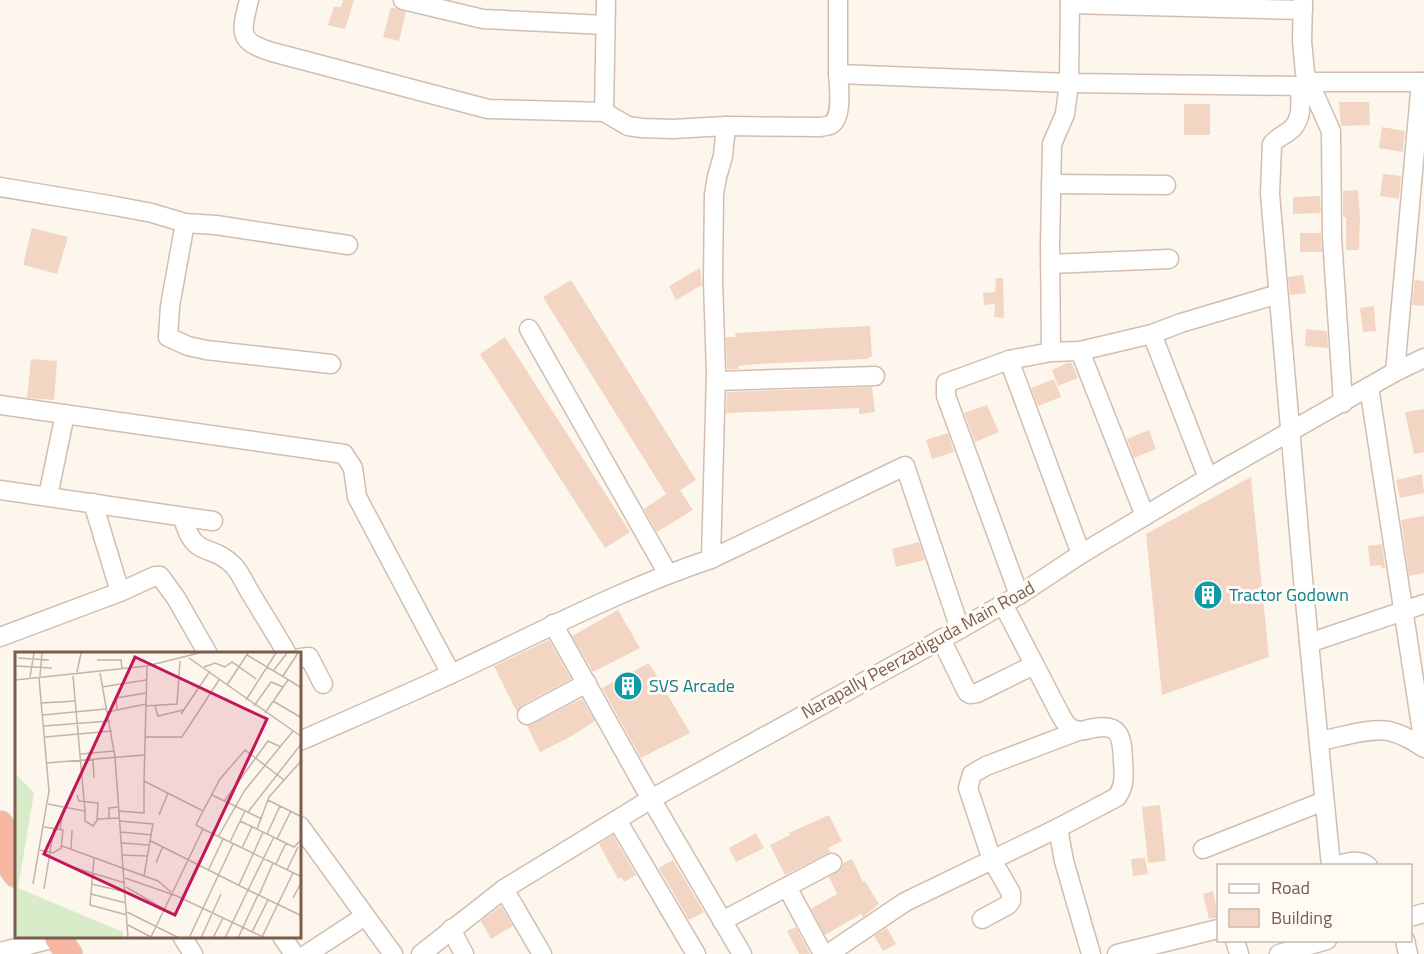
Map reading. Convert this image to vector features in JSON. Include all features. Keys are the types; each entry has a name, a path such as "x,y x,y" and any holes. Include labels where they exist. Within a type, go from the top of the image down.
{"highway":[{"path":"0,824 15,846"},
{"path":"0,849 15,872"},
{"path":"58,939 69,954"},
{"path":"76,939 86,954"}],"street":[{"path":"249,0 243,22 243,33 250,43 272,52 488,109 604,112 628,126 674,129 831,125 836,120 839,108 838,0"},
{"path":"403,0 483,19 605,25"},
{"path":"604,112 606,0"},
{"path":"1051,352 1052,144 1065,114 1070,83 1070,2 1303,5 1304,84 1300,115 1296,125 1272,144 1270,194 1309,643 1324,801 1333,864"},
{"path":"838,74 1070,83 1422,82 1395,372"},
{"path":"1304,84 1331,131 1332,237 1343,403"},
{"path":"711,559 716,381 713,281 714,194 723,156 726,126"},
{"path":"1051,184 1166,185"},
{"path":"0,187 124,207 185,223 216,225 348,245"},
{"path":"185,223 170,306 168,337 188,346 206,350 331,364"},
{"path":"1050,264 1169,259"},
{"path":"1078,731 1068,726 1059,714 1034,665 945,388 946,383 1009,360 1051,352 1080,351 1152,334 1278,294"},
{"path":"529,330 668,574"},
{"path":"1152,334 1208,478"},
{"path":"1080,351 1145,516"},
{"name":"Narapally Peerzadiguda Main Road","path":"421,954 504,889 651,799 960,629 1208,478 1395,372 1424,358"},
{"path":"1009,360 1081,554"},
{"path":"716,381 875,376"},
{"path":"1369,387 1424,746"},
{"path":"0,405 344,454 353,468 357,497 451,674"},
{"path":"48,496 65,414"},
{"path":"302,740 451,674 553,624 668,574 711,559 904,466 960,629"},
{"path":"0,490 213,521"},
{"path":"93,503 120,592"},
{"path":"183,518 187,532 195,545 213,552 234,566 286,652"},
{"path":"0,637 160,576 176,598 207,652"},
{"path":"1309,643 1424,604"},
{"path":"553,624 651,799 742,954"},
{"path":"941,639 970,694 977,693 1034,665"},
{"path":"302,658 309,657 323,684"},
{"path":"527,716 586,683"},
{"path":"828,954 905,902 992,860 1058,828 1118,797 1123,789 1123,751 1120,735 1114,728 1103,726 1078,731 986,766 972,774 968,788 992,860 1011,893 1011,901 1008,905 982,919"},
{"path":"1319,741 1365,732 1388,731 1424,746"},
{"path":"1203,849 1324,801"},
{"path":"617,820 696,954"},
{"path":"1058,828 1064,861 1091,954"},
{"path":"302,829 393,954"},
{"path":"1341,864 1354,861 1366,864"},
{"path":"722,921 832,863"},
{"path":"787,887 823,954"},
{"path":"504,889 542,954"},
{"path":"307,954 365,915"},
{"path":"451,929 464,954"},
{"path":"1117,954 1217,929"},
{"path":"0,952 53,939"},
{"path":"184,939 194,954"},
{"path":"284,939 294,954"},
{"path":"1279,954 1320,942"}],"building":[{"path":"343,0 354,0 345,29 328,25 334,7 341,7"},
{"path":"391,7 406,12 399,41 383,37"},
{"path":"1339,102 1369,102 1370,125 1341,126"},
{"path":"1184,104 1210,104 1210,135 1184,135"},
{"path":"1382,127 1405,131 1403,152 1379,148"},
{"path":"1383,174 1401,176 1399,199 1380,196"},
{"path":"1358,190 1359,250 1346,250 1343,191"},
{"path":"1320,196 1321,213 1293,214 1293,197"},
{"path":"32,228 68,237 57,274 23,265"},
{"path":"1300,233 1321,233 1322,252 1300,252"},
{"path":"700,268 702,285 676,300 669,286"},
{"path":"1303,275 1306,293 1290,295 1288,277"},
{"path":"996,278 1003,278 1004,318 994,317 995,304 984,305 983,293 995,292"},
{"path":"571,280 696,480 680,490 693,510 657,532 644,509 666,494 543,297"},
{"path":"1415,280 1424,281 1424,306 1412,305"},
{"path":"1374,306 1376,331 1363,332 1360,308"},
{"path":"870,326 872,356 867,359 758,364 738,366 739,369 727,369 726,337 736,337 735,333"},
{"path":"1306,329 1327,331 1328,348 1305,346"},
{"path":"505,337 630,532 605,548 480,354"},
{"path":"31,359 57,361 54,400 27,398"},
{"path":"1072,363 1078,378 1058,386 1052,370"},
{"path":"1054,379 1061,397 1038,406 1031,388"},
{"path":"872,387 875,412 859,414 859,408 726,413 727,392"},
{"path":"987,405 999,432 975,442 964,413"},
{"path":"1424,409 1424,452 1414,454 1405,412"},
{"path":"1149,430 1156,449 1134,458 1127,439"},
{"path":"948,433 954,452 932,459 926,440"},
{"path":"1422,474 1424,493 1400,498 1396,480"},
{"name":"Tractor Godown","path":"1251,477 1269,657 1162,695 1146,534"},
{"path":"1424,516 1424,573 1409,576 1401,520"},
{"path":"919,542 925,560 896,567 892,549"},
{"path":"1382,544 1385,568 1381,568 1381,565 1370,566 1368,546"},
{"path":"618,610 640,648 593,672 572,636"},
{"path":"549,640 571,679 522,705 517,712 494,666"},
{"path":"649,663 690,733 641,758 602,688"},
{"path":"582,699 595,721 540,752 527,726"},
{"path":"1160,805 1166,861 1148,863 1142,807"},
{"path":"829,815 842,841 828,848 830,852 785,875 770,845 790,835 789,833"},
{"path":"756,833 764,848 736,862 729,848"},
{"path":"613,835 636,875 624,882 621,877 618,879 599,844"},
{"path":"1145,858 1148,874 1133,876 1131,859"},
{"path":"852,859 863,882 865,881 879,904 863,917 861,914 825,935 811,909 837,894 829,877 841,869 843,863"},
{"path":"673,860 704,912 689,920 659,868"},
{"path":"1213,891 1217,917 1209,919 1203,894"},
{"path":"501,906 513,926 491,939 481,921"},
{"path":"796,927 810,954 799,954 787,931"},
{"path":"887,928 896,944 883,951 874,936"}],"place":[{"name":"Tractor Godown","path":"1208,595"},
{"name":"SVS Arcade","path":"628,686"}]}
